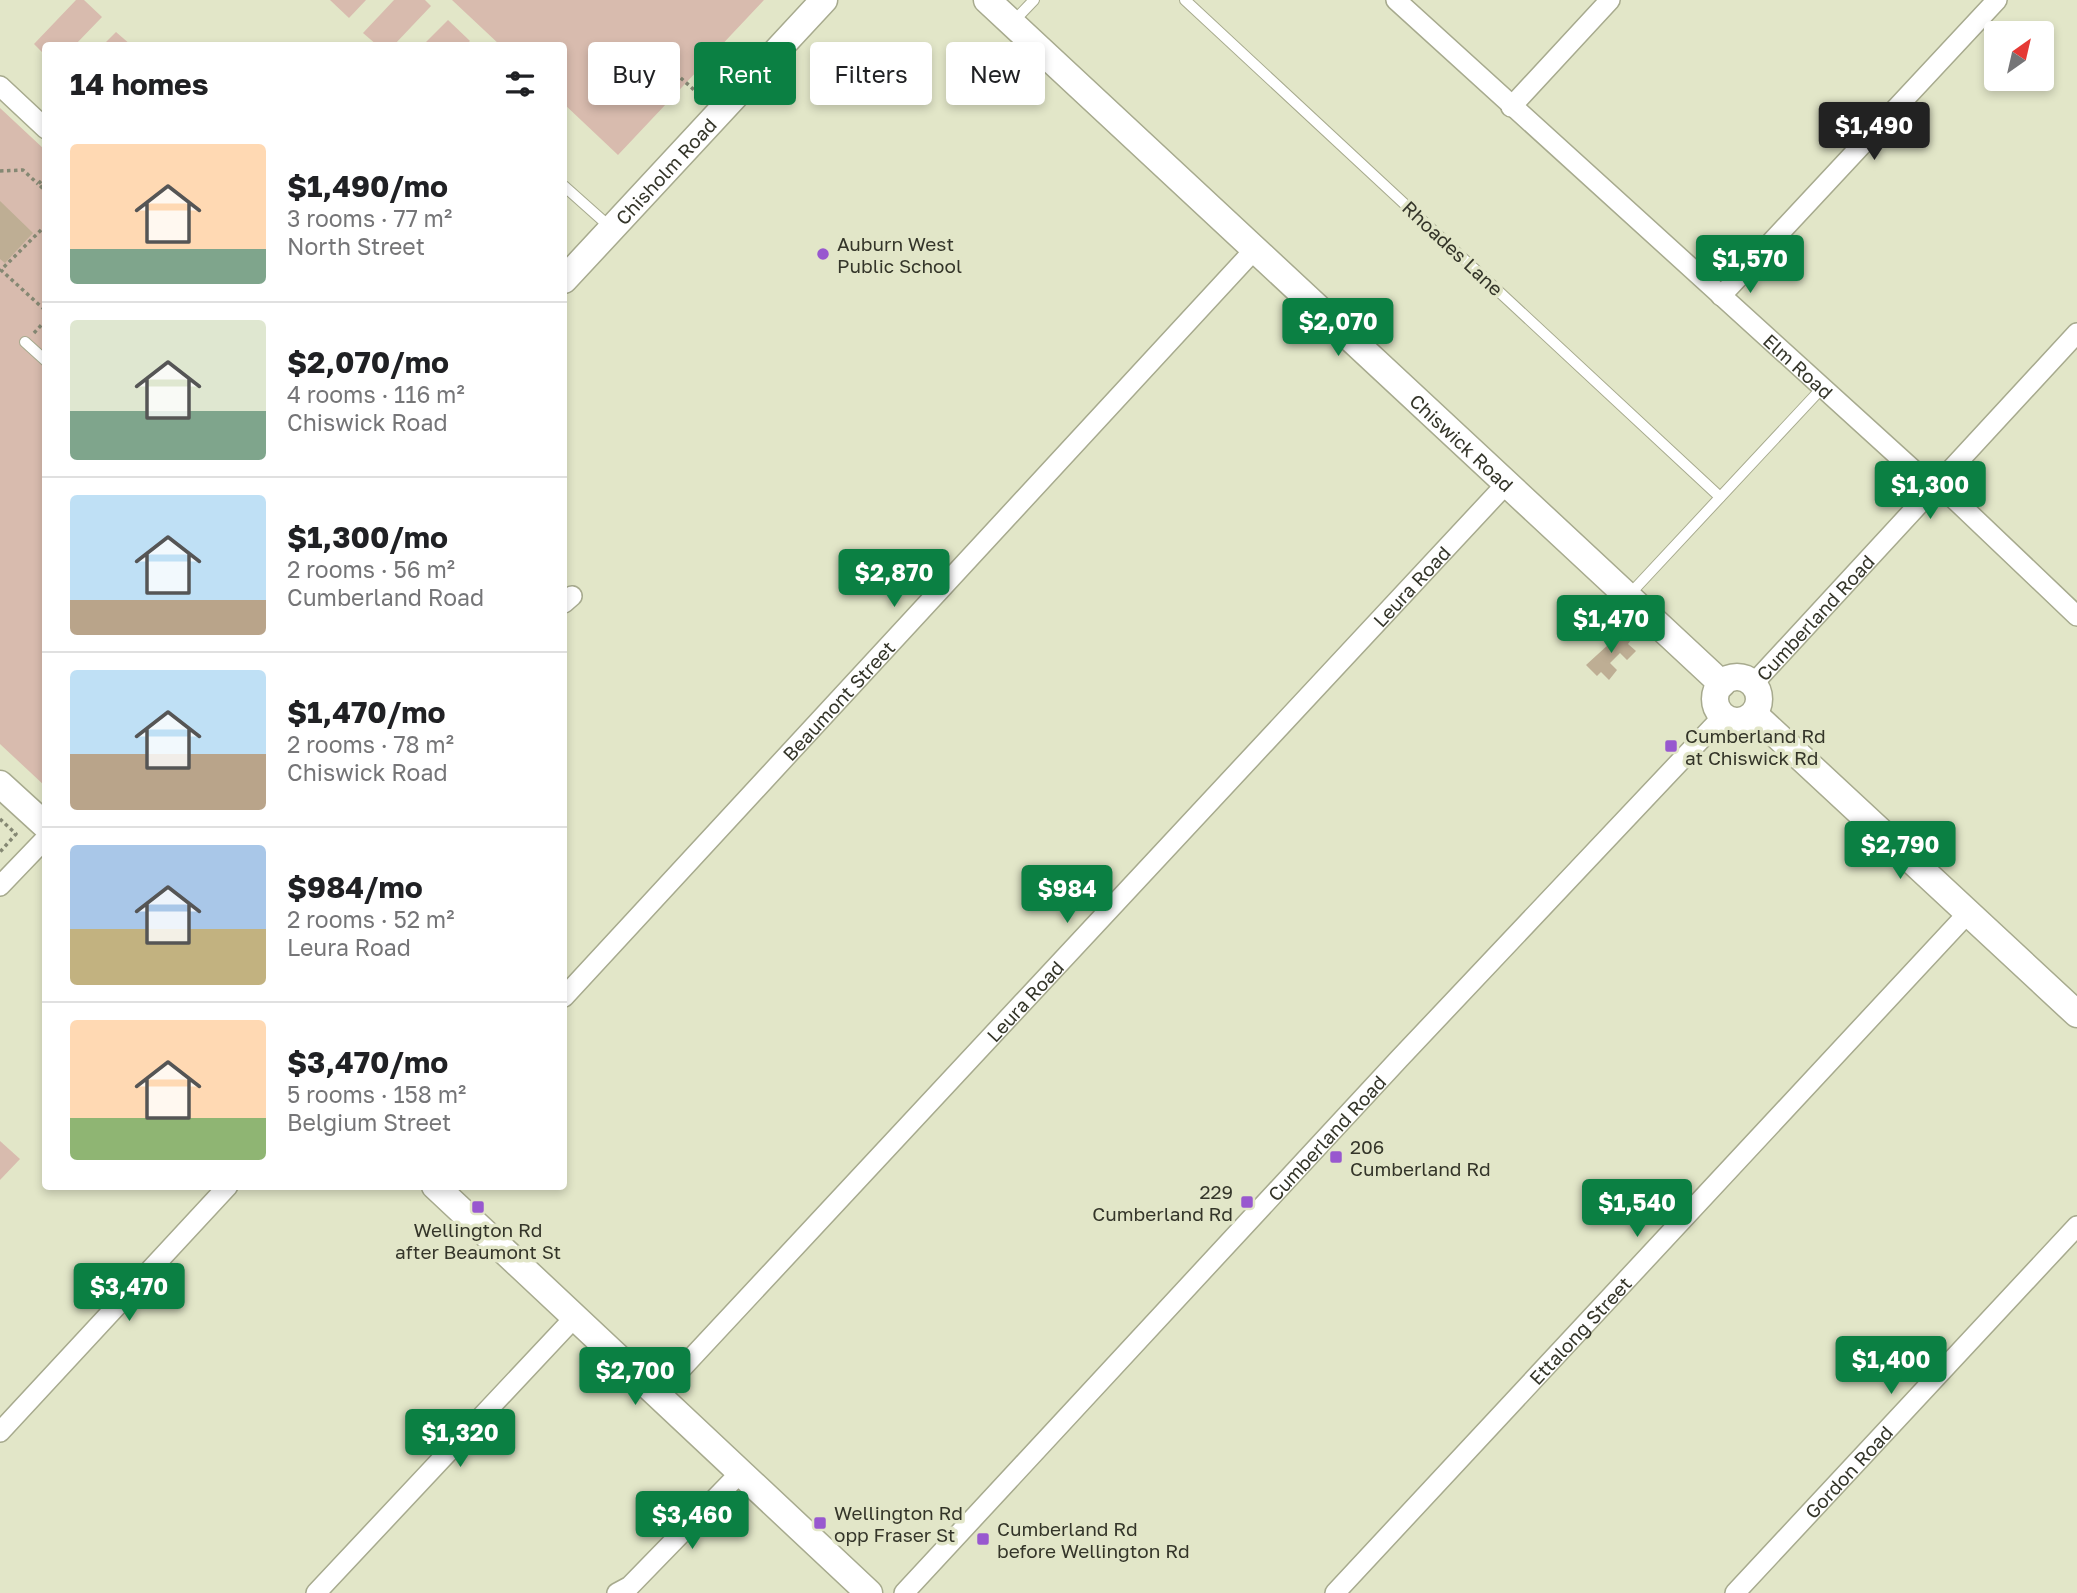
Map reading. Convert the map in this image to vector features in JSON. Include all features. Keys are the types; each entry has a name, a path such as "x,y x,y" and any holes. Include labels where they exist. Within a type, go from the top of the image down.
{"street":[{"name":"Chisholm Road","path":"570,268 611,228 824,0"},
{"name":"Chiswick Road","path":"987,0 1722,684"},
{"name":"Elm Road","path":"1396,0 1920,476 1951,496 2077,616"},
{"path":"1511,107 1610,0"},
{"path":"1721,296 1997,0"},
{"path":"0,86 42,125"},
{"name":"Beaumont Street","path":"567,994 1255,248"},
{"name":"Cumberland Road","path":"1753,684 2077,333"},
{"name":"Leura Road","path":"657,1395 1507,483"},
{"path":"1734,677 1753,684 1757,689 1759,702 1754,714 1736,721 1723,716 1715,696 1722,684 1734,677"},
{"path":"1754,714 2077,1014"},
{"name":"Cumberland Road","path":"904,1593 1371,1089 1723,716"},
{"path":"0,784 42,822"},
{"path":"0,886 42,842"},
{"name":"Ettalong Street","path":"1335,1593 1968,913"},
{"path":"0,1432 224,1190"},
{"path":"439,1190 869,1593"},
{"name":"Gordon Road","path":"1735,1593 2077,1226"},
{"path":"316,1593 573,1318"},
{"path":"617,1593 630,1586 740,1473"}],"lane":[{"path":"1012,24 1034,0"},
{"name":"Rhoades Lane","path":"1185,0 1720,497"},
{"path":"567,189 611,228"},
{"path":"25,342 42,357"},
{"path":"1628,596 1822,388"}],"path":[{"path":"680,77 694,90"},
{"path":"0,171 23,170 42,188"},
{"path":"38,184 42,180"},
{"path":"42,229 2,266 1,270 42,307"},
{"path":"0,820 16,834 0,852"}],"shaded area":[{"path":"76,0 84,0 102,17 78,42 42,42 42,52 34,44"},
{"path":"330,0 366,0 349,18"},
{"path":"394,0 425,0 431,6 397,42 374,42 363,33"},
{"path":"452,0 764,0 724,42 694,42 694,74 680,89 680,42 588,42 588,105 665,105 618,155 567,107 567,42 497,42"},
{"path":"448,20 470,41 469,42 426,42"},
{"path":"116,32 128,42 106,42"},
{"path":"0,108 42,147 42,783 0,744"},
{"path":"0,1141 20,1159 0,1180"}],"building":[{"path":"0,201 33,233 5,263 0,259"},
{"path":"1619,629 1631,640 1628,644 1636,651 1627,660 1620,653 1610,663 1617,670 1609,680 1601,672 1597,676 1586,665 1609,644 1607,641"}],"place":[{"name":"Auburn West Public School","path":"823,254"},
{"name":"Cumberland Rd at Chiswick Rd","path":"1671,746"},
{"name":"206 Cumberland Rd","path":"1336,1157"},
{"name":"229 Cumberland Rd","path":"1247,1202"},
{"name":"Wellington Rd after Beaumont St","path":"478,1207"},
{"name":"Wellington Rd opp Fraser St","path":"820,1523"},
{"name":"Cumberland Rd before Wellington Rd","path":"983,1539"}]}
